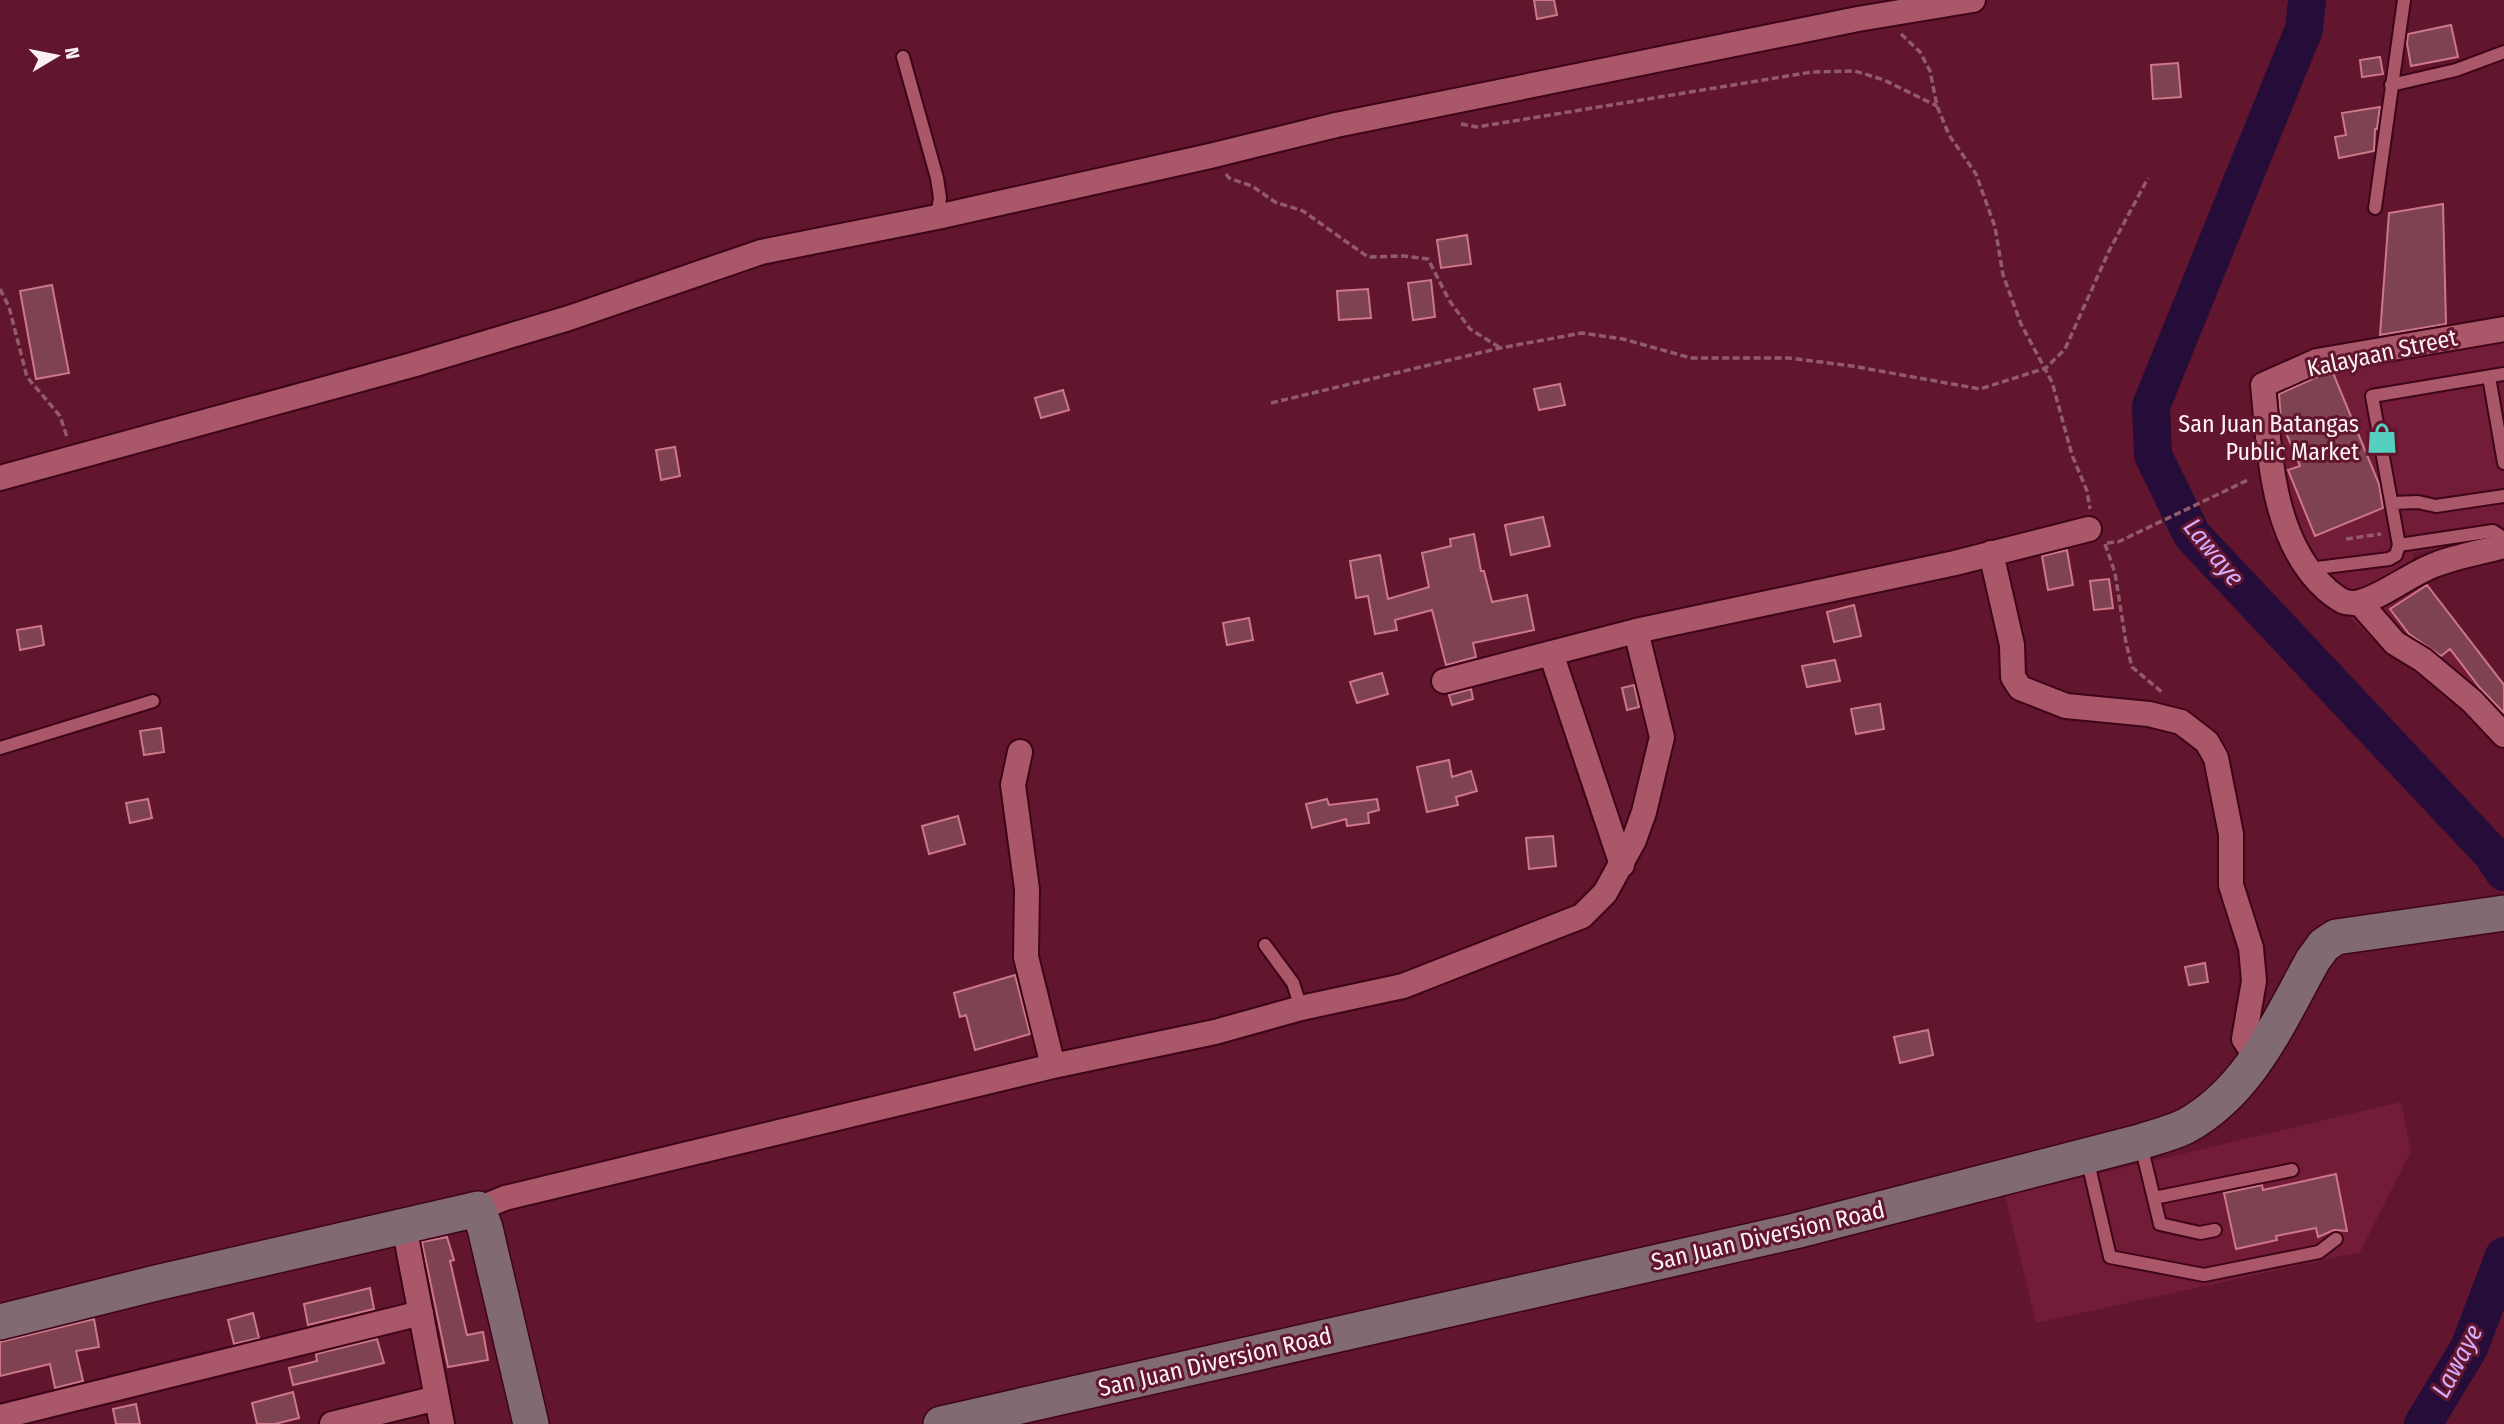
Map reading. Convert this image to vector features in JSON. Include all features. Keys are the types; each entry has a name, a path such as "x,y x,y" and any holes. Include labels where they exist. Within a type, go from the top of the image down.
{"street":[{"path":"0,478 425,361 569,318 761,252 937,217 1336,125 1425,108 1857,10 1973,0"},
{"name":"Kalayaan Street","path":"2308,569 2286,527 2272,469 2263,385 2317,361 2504,329"},
{"path":"1444,681 1636,631 2089,529"},
{"path":"2350,602 2436,564 2504,546"},
{"path":"1991,553 2012,645 2013,677 2020,688 2066,706 2149,714 2182,722 2207,743 2216,758 2231,834 2231,885 2251,948 2254,981 2244,1039 2257,1059"},
{"path":"2308,569 2322,585 2350,602 2395,643 2423,660 2472,701 2504,735"},
{"path":"0,1322 478,1209 505,1198 1053,1066 1215,1032 1301,1008 1403,986 1582,916 1605,893 1634,840 1644,812 1662,737 1636,631"},
{"path":"1551,653 1622,865"},
{"path":"1020,752 1013,785 1027,889 1026,957 1053,1066"},
{"name":"San Juan Diversion Road","path":"941,1424 1795,1231 2140,1142 2184,1127 2219,1104 2250,1071 2324,945 2336,937 2504,913"},
{"path":"478,1209 485,1228 531,1424"},
{"path":"404,1226 442,1424"},
{"path":"0,1417 421,1313"},
{"path":"332,1424 437,1398"}],"lane":[{"path":"2375,208 2404,0"},
{"path":"2391,85 2456,70 2504,52"},
{"path":"903,57 937,178 940,198 937,217"},
{"path":"2308,569 2389,559 2396,555 2398,539 2372,396 2504,374"},
{"path":"2489,377 2504,463"},
{"path":"2392,503 2418,502 2435,506 2504,496"},
{"path":"2398,539 2493,531 2504,538"},
{"path":"0,748 153,701"},
{"path":"1265,945 1293,983 1301,1008"},
{"path":"2140,1142 2160,1224 2200,1233 2215,1230"},
{"path":"2087,1157 2110,1257 2204,1275 2319,1252 2336,1239"},
{"path":"2154,1198 2292,1170"}],"path":[{"path":"1857,10 1901,34 1920,52 1930,71 1937,106 1949,135 1976,174 1995,227 2003,275 2021,324 2052,382 2072,455 2087,491 2089,529"},
{"path":"1425,108 1458,124 1477,127 1812,72 1855,71 1884,80 1937,106"},
{"path":"1210,156 1229,178 1252,186 1275,202 1303,211 1368,257 1404,256 1428,259 1449,300 1469,329 1500,348"},
{"path":"1272,403 1500,348 1582,333 1623,339 1691,358 1789,358 1852,366 1980,389 2046,368 2065,349 2109,251 2148,178"},
{"path":"0,289 9,307 27,377 61,415 74,458"},
{"path":"2167,696 2132,667 2115,573 2105,544 2118,542 2253,478"},
{"path":"2346,540 2398,539"}],"shaded area":[{"name":"San Juan Batangas Public Market","path":"2504,339 2504,535 2413,553 2413,564 2504,684 2504,747 2416,664 2379,644 2306,578 2271,534 2263,480 2258,397 2334,367"},
{"path":"2401,1102 2411,1151 2360,1252 2036,1323 2005,1196"}],"building":[{"path":"1534,0 1554,0 1557,15 1537,19"},
{"path":"2451,25 2458,57 2411,66 2408,34"},
{"path":"2380,57 2383,74 2362,77 2360,60"},
{"path":"2178,63 2181,97 2153,99 2151,65"},
{"path":"2380,107 2374,151 2339,158 2335,137 2346,135 2342,113"},
{"path":"2443,204 2446,324 2380,335 2389,213"},
{"path":"1467,235 1471,264 1441,268 1437,240"},
{"path":"1431,280 1435,317 1413,320 1408,283"},
{"path":"52,285 69,373 36,379 20,291"},
{"path":"1368,289 1371,318 1339,320 1337,291"},
{"path":"2333,373 2379,484 2383,508 2315,536 2288,470 2300,466 2281,421 2279,394 2321,375"},
{"path":"1560,384 1565,405 1539,410 1534,389"},
{"path":"1063,390 1069,410 1041,418 1035,398"},
{"path":"675,447 680,476 661,480 656,450"},
{"path":"1543,517 1550,546 1511,555 1505,525"},
{"path":"1474,534 1481,571 1484,571 1492,602 1527,595 1534,630 1473,643 1476,657 1446,665 1432,610 1395,620 1397,630 1375,634 1368,596 1356,598 1350,561 1380,555 1388,599 1429,587 1422,553 1451,546 1450,539"},
{"path":"2067,550 2073,585 2048,590 2042,556"},
{"path":"2109,579 2113,608 2094,610 2090,581"},
{"path":"2427,585 2504,685 2504,713 2480,688 2450,649 2441,656 2409,634 2390,609"},
{"path":"1854,605 1861,636 1834,642 1827,612"},
{"path":"1249,618 1253,640 1227,645 1223,623"},
{"path":"41,626 44,645 20,650 17,630"},
{"path":"1835,660 1840,681 1807,687 1802,666"},
{"path":"1382,673 1388,694 1357,703 1350,682"},
{"path":"1634,685 1639,707 1627,710 1622,688"},
{"path":"1471,689 1473,699 1452,705 1449,695"},
{"path":"1880,704 1884,729 1856,734 1851,709"},
{"path":"161,728 164,752 144,755 140,731"},
{"path":"1449,760 1452,777 1471,771 1477,791 1456,797 1458,805 1427,812 1417,767"},
{"path":"148,799 152,818 130,823 126,803"},
{"path":"1327,799 1329,805 1377,799 1379,810 1368,813 1369,823 1347,826 1346,819 1312,828 1306,804"},
{"path":"958,816 965,844 929,854 922,826"},
{"path":"1553,836 1556,866 1529,869 1526,838"},
{"path":"2205,963 2208,982 2189,985 2185,967"},
{"path":"1015,975 1030,1034 975,1050 966,1015 960,1017 954,993"},
{"path":"1928,1030 1933,1055 1900,1063 1894,1037"},
{"path":"2336,1174 2347,1231 2334,1230 2318,1237 2316,1228 2276,1236 2277,1240 2236,1249 2224,1193 2262,1185 2263,1190"},
{"path":"447,1237 454,1260 450,1261 467,1335 483,1332 488,1360 448,1367 422,1242"},
{"path":"370,1288 374,1309 308,1325 304,1304"},
{"path":"253,1313 259,1338 234,1344 228,1320"},
{"path":"94,1319 99,1347 76,1351 83,1381 55,1388 50,1364 0,1376 0,1342"},
{"path":"377,1339 384,1363 293,1385 289,1368 317,1361 316,1354"},
{"path":"293,1392 299,1418 275,1424 257,1424 252,1403"},
{"path":"136,1404 140,1424 116,1424 113,1409"}],"waterway":[{"name":"Lawaye","path":"2307,0 2304,29 2151,406 2153,455 2192,535 2492,854 2504,872"},
{"name":"Lawaye","path":"2423,1424 2469,1348 2504,1256"}],"place":[{"name":"San Juan Batangas Public Market","path":"2382,438"}]}
